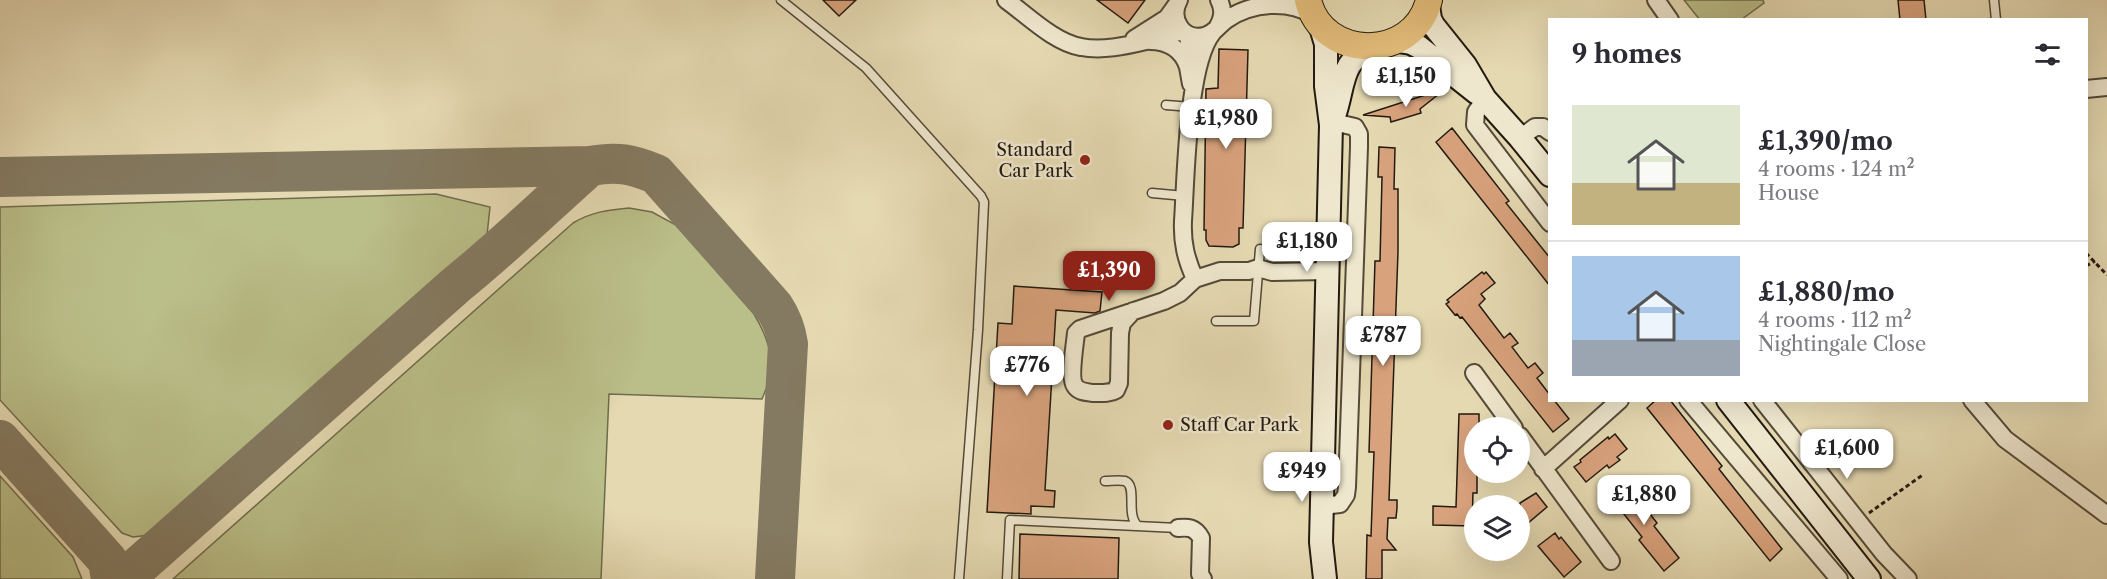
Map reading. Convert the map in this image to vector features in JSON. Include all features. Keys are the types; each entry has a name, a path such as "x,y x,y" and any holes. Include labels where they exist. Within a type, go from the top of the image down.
{"main road":[{"path":"1314,13 1329,33 1346,42 1374,46 1398,41 1417,25 1429,2"}],"street":[{"path":"1006,0 1060,39 1079,47 1103,49 1149,41 1169,33 1186,33 1201,37 1236,15 1272,2 1296,4 1314,13 1324,32 1327,50 1326,86 1331,125 1319,270 1321,557 1325,579"},
{"path":"1202,277 1185,256 1182,241 1192,100 1205,48 1221,23 1223,11 1219,0"},
{"path":"1656,0 1669,18"},
{"path":"1123,45 1167,18 1178,2"},
{"path":"1178,2 1175,18 1189,40 1188,67 1192,100"},
{"path":"1429,2 1430,19 1433,25 1465,65 1485,99"},
{"path":"1149,41 1172,46 1182,55 1188,67"},
{"path":"1398,41 1419,47 1485,99 1548,173"},
{"path":"1331,125 1348,64 1359,53 1374,46"},
{"path":"2088,89 2107,87"},
{"path":"1485,99 1476,112 1475,125 1548,220"},
{"path":"1322,506 1340,504 1346,495 1347,487 1359,147 1359,135 1354,127 1342,124 1331,125"},
{"path":"1520,138 1535,127 1543,127 1548,131"},
{"path":"1133,311 1122,323 1119,383 1116,390 1100,393 1077,389 1073,376 1076,333 1086,326 1164,301 1202,277 1220,271 1250,271 1258,268 1272,272 1295,273 1319,270"},
{"path":"1474,373 1506,417"},
{"path":"1544,469 1618,402"},
{"path":"1690,402 1839,579"},
{"path":"1730,402 1869,579"},
{"path":"1764,402 1884,554 1908,579"},
{"path":"1974,402 2005,439 2106,511"},
{"path":"1530,449 1611,561"},
{"path":"1178,528 1190,536 1192,571 1195,579"},
{"path":"1178,528 1194,529 1201,538 1199,567 1203,579"}],"lane":[{"path":"781,0 866,69 984,202 978,330 959,579"},
{"path":"1994,0 1996,18"},
{"path":"1166,105 1192,100"},
{"path":"1152,193 1185,196"},
{"path":"1216,321 1254,321 1260,249"},
{"path":"1105,481 1129,484 1131,518 1138,526"},
{"path":"1007,579 1010,519 1178,528"},
{"path":"1195,579 1203,579"}],"path":[{"path":"2088,255 2107,275"},
{"path":"2088,265 2095,261"},
{"path":"1858,521 1924,474"}],"green space":[{"path":"1684,0 1763,0 1764,3 1743,18 1698,18"},
{"path":"436,194 490,207 486,245 158,534 133,537 122,533 0,400 0,207"},
{"path":"629,208 652,212 676,225 754,314 765,335 771,366 762,399 609,394 601,579 173,579 573,223 600,212"},
{"path":"0,476 73,557 82,579 0,579"}],"building":[{"path":"823,0 856,0 839,16"},
{"path":"1097,0 1145,0 1128,23"},
{"path":"1898,0 1924,0 1926,18 1900,18"},
{"path":"1219,49 1248,50 1243,228 1239,228 1239,244 1233,247 1209,246 1206,240 1206,230 1204,230 1206,89 1218,88"},
{"path":"1444,89 1420,109 1421,113 1391,122 1390,117 1363,115"},
{"path":"1452,128 1509,201 1506,203 1548,256 1548,283 1436,142"},
{"path":"1379,147 1395,148 1394,189 1398,189 1398,252 1389,500 1397,500 1397,508 1396,518 1388,518 1387,539 1396,550 1382,550 1382,579 1366,579 1367,535 1371,536 1374,452 1369,452 1375,261 1380,261 1382,177 1378,177"},
{"path":"1482,272 1484,274 1486,272 1495,283 1481,294 1485,299 1479,305 1504,338 1510,333 1518,343 1512,347 1528,368 1535,363 1543,373 1537,378 1548,392 1548,402 1556,402 1569,419 1553,432 1462,317 1455,315 1446,304 1449,302 1447,300"},
{"path":"1014,286 1102,292 1100,311 1095,313 1056,310 1045,490 1055,491 1054,507 1031,506 1031,514 987,512 998,323 1012,324"},
{"path":"1654,402 1672,402 1722,466 1719,469 1782,549 1770,561 1647,408"},
{"path":"1459,414 1479,414 1479,417 1464,417 1464,483 1477,483 1477,493 1464,495 1464,526 1433,525 1433,506 1456,507"},
{"path":"1615,434 1627,449 1617,457 1620,460 1609,468 1607,465 1586,482 1574,467 1608,437 1609,439"},
{"path":"1625,482 1657,523 1654,526 1679,558 1664,571 1639,540 1642,537 1609,495"},
{"path":"1536,493 1547,507 1530,521 1530,497"},
{"path":"1555,533 1581,562 1564,577 1538,546"},
{"path":"1020,534 1119,538 1118,579 1019,579"}],"taxiway":[{"path":"0,177 609,164 632,166 656,174 774,307 785,329 788,344 775,579"},
{"path":"124,579 507,242 590,166"},
{"path":"0,440 108,561 111,579"}],"place":[{"name":"Standard Car Park","path":"1085,160"},
{"name":"Staff Car Park","path":"1168,425"}]}
